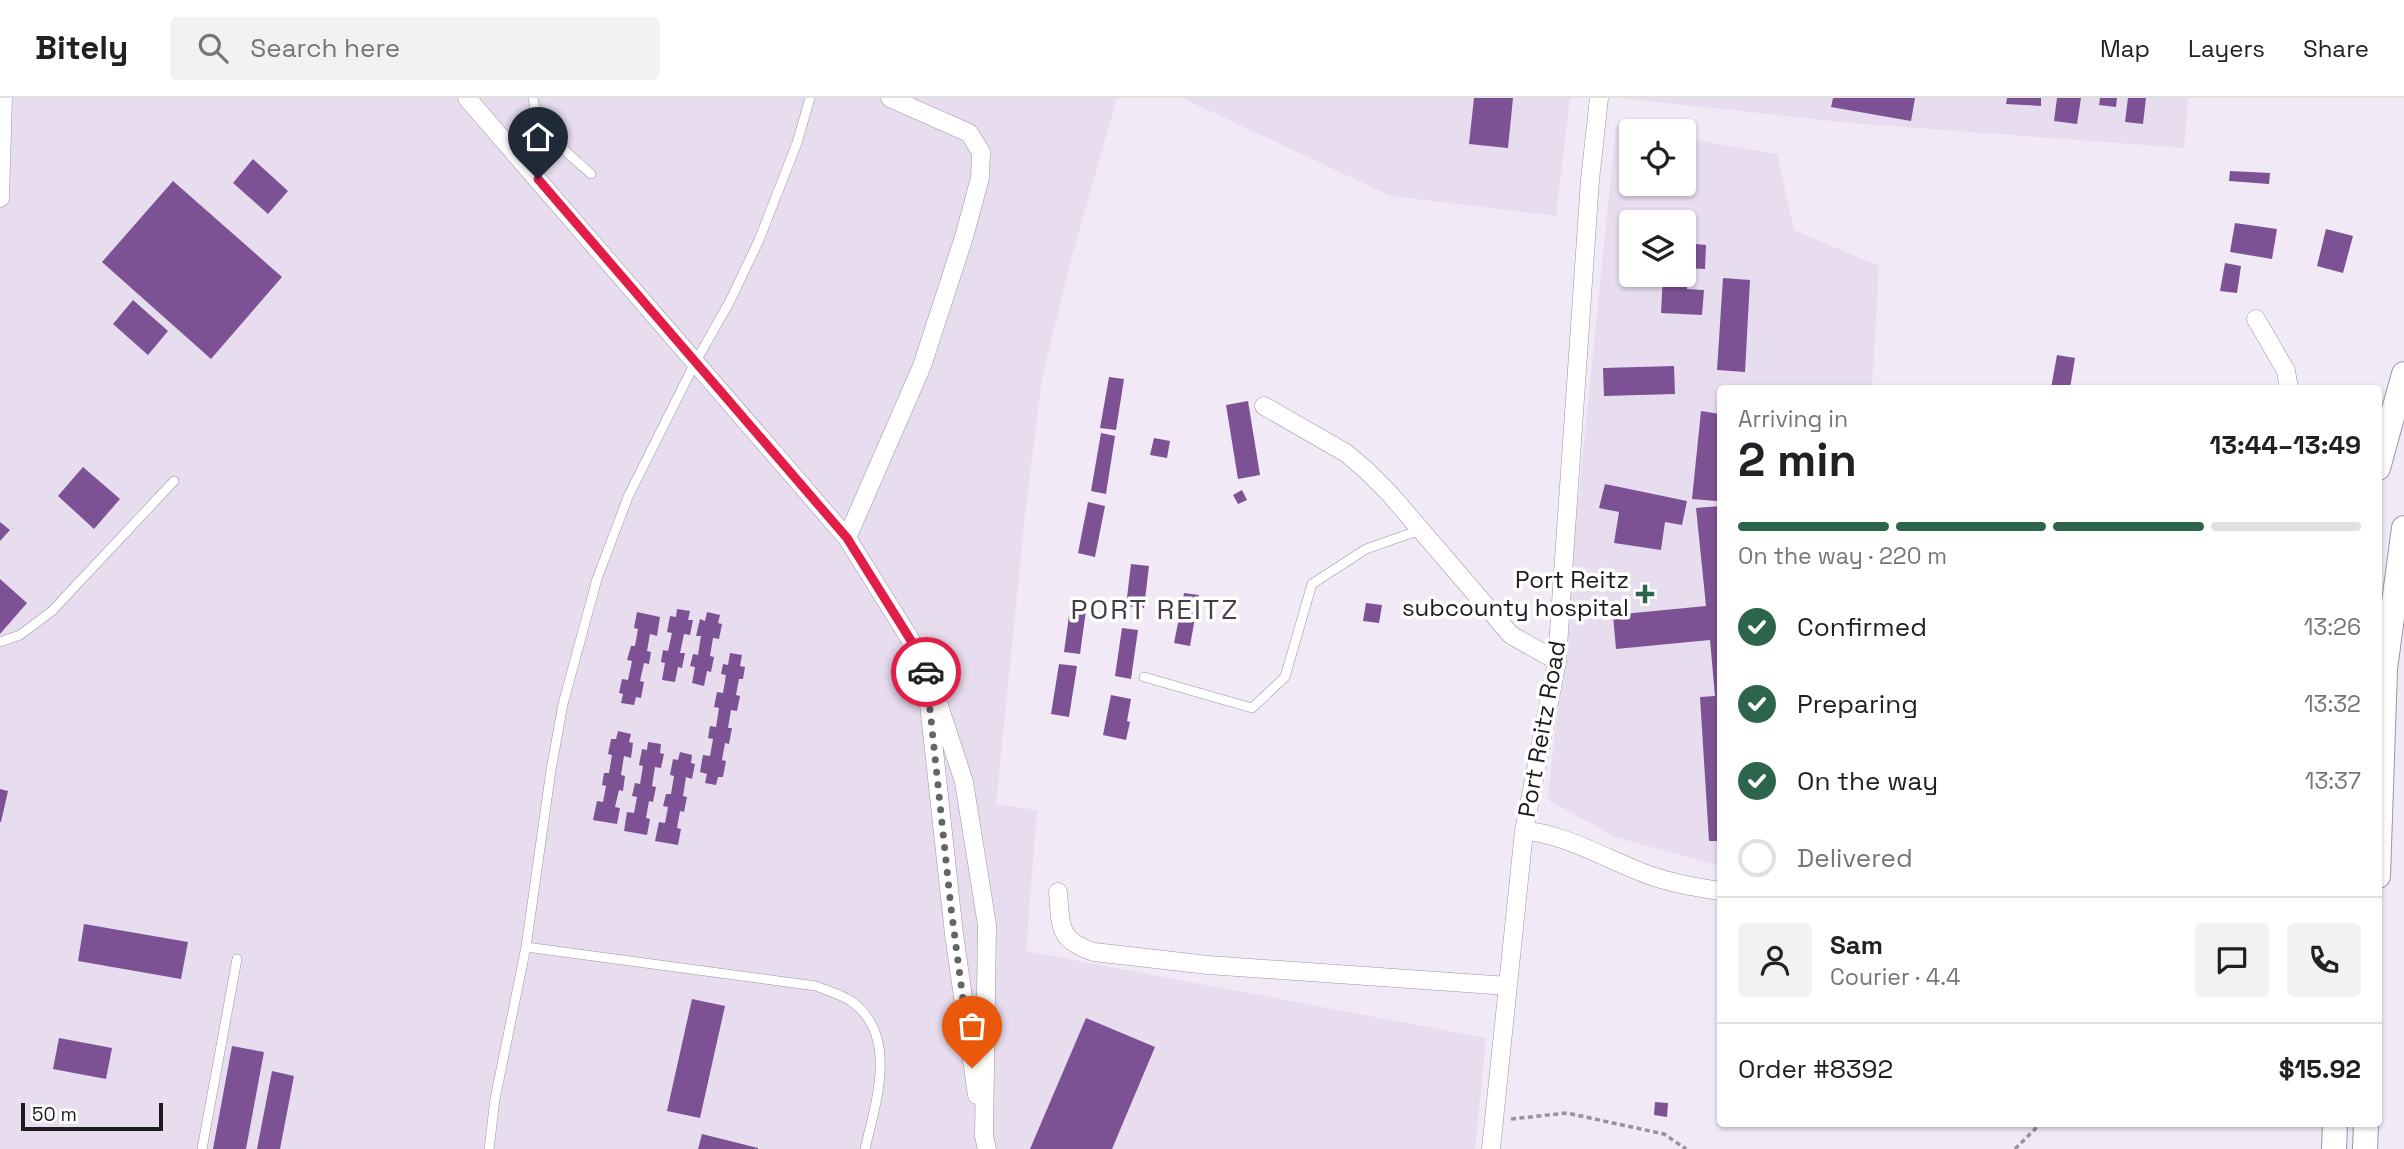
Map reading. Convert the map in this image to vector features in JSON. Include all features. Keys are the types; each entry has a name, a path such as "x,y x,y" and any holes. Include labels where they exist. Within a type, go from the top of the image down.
{"main road":[{"path":"2382,454 2404,374"},
{"path":"2382,758 2385,669 2404,528"},
{"path":"2334,1149 2335,1127"},
{"path":"2365,1149 2366,1127"}],"street":[{"path":"0,198 3,98"},
{"path":"467,98 847,538 925,663 964,782 987,925 986,1143"},
{"path":"847,538 922,366 964,237 980,178 981,152 969,133 890,98"},
{"name":"Port Reitz Road","path":"1491,1149 1524,831 1557,661 1590,180 1599,98"},
{"path":"2256,319 2286,370 2288,385"},
{"path":"1264,406 1346,453 1366,470 1390,494 1511,635 1557,661"},
{"path":"925,663 968,1045 986,1143"},
{"path":"1524,831 1538,831 1555,836 1650,876 1717,891"},
{"path":"1058,892 1061,928 1066,938 1077,947 1094,952 1208,965 1508,986"}],"lane":[{"path":"533,98 537,118 591,174"},
{"path":"489,1149 495,1099 526,947 563,704 597,579 628,497 759,240 797,143 810,98"},
{"path":"0,642 20,635 52,611 174,481"},
{"path":"1144,677 1252,708 1284,677 1312,584 1366,549 1420,530"},
{"path":"526,947 816,986 850,1000 868,1018 879,1045 880,1083 865,1149"},
{"path":"202,1149 237,959"}],"path":[{"path":"1494,1119 1567,1113 1664,1134 1686,1149"},
{"path":"2015,1149 2037,1127"}],"shaded area":[{"path":"0,98 1117,98 1072,256 1042,378 1027,496 996,804 1037,810 1026,951 1486,1038 1475,1149 0,1149"},
{"path":"1182,98 1570,98 1556,216 1391,196"},
{"path":"1621,98 2188,98 2184,148 1850,123"},
{"name":"Port Reitz subcounty hospital","path":"1616,126 1619,127 1619,196 1696,196 1696,140 1777,154 1794,230 1879,266 1872,385 1717,385 1717,865 1615,837 1548,800"}],"building":[{"path":"1474,98 1513,98 1508,148 1469,144"},
{"path":"1833,98 1915,98 1911,121 1831,107"},
{"path":"2007,98 2041,98 2041,106 2006,104"},
{"path":"2057,98 2081,98 2077,124 2054,121"},
{"path":"2100,98 2117,98 2116,107 2099,105"},
{"path":"2128,98 2146,98 2143,124 2125,122"},
{"path":"253,159 288,191 268,214 233,183"},
{"path":"2230,171 2270,173 2269,184 2229,181"},
{"path":"173,181 282,277 211,359 102,262"},
{"path":"2235,223 2277,229 2272,259 2230,252"},
{"path":"2326,229 2353,236 2343,273 2317,266"},
{"path":"1696,244 1706,245 1705,269 1696,268"},
{"path":"2225,263 2241,266 2237,293 2220,291"},
{"path":"1723,278 1750,280 1745,372 1717,370"},
{"path":"1662,287 1704,290 1702,315 1661,313"},
{"path":"133,300 168,331 148,355 113,324"},
{"path":"2057,355 2075,358 2070,385 2052,385"},
{"path":"1674,366 1675,394 1604,396 1603,368"},
{"path":"1109,377 1124,379 1116,430 1100,428"},
{"path":"1248,401 1260,475 1238,479 1226,405"},
{"path":"1701,411 1717,414 1717,501 1692,499"},
{"path":"1101,433 1115,436 1106,494 1091,491"},
{"path":"1154,438 1170,441 1167,458 1150,455"},
{"path":"83,467 120,499 94,529 58,496"},
{"path":"1605,484 1687,501 1682,525 1665,522 1661,550 1614,543 1619,512 1599,508"},
{"path":"1242,490 1247,500 1238,504 1233,495"},
{"path":"1088,502 1105,506 1095,557 1078,553"},
{"path":"1717,506 1717,841 1709,841 1700,697 1715,696 1710,640 1616,649 1613,615 1706,606 1696,508"},
{"path":"0,522 10,530 0,541"},
{"path":"1131,564 1149,566 1144,608 1126,606"},
{"path":"0,579 27,603 0,634"},
{"path":"1184,593 1199,595 1190,646 1174,643"},
{"path":"1071,601 1087,603 1080,654 1064,652"},
{"path":"1366,603 1382,605 1379,623 1363,621"},
{"path":"677,609 690,611 688,620 693,620 690,635 684,634 680,653 685,653 675,682 662,680 665,663 661,662 663,650 668,651 672,633 667,632 670,616 676,617"},
{"path":"637,612 660,617 657,636 650,634 647,651 651,652 649,664 644,663 640,681 644,682 641,698 636,697 634,705 621,703 623,694 619,693 622,679 628,680 632,661 627,660 631,646 635,646"},
{"path":"707,612 720,615 718,623 722,624 719,639 713,638 710,656 714,657 704,686 692,683 695,667 690,666 693,654 698,655 701,636 696,636 700,619 705,621"},
{"path":"1122,628 1138,630 1131,679 1115,676"},
{"path":"730,653 742,655 740,666 745,667 736,695 740,696 737,711 731,710 728,728 732,728 729,744 725,743 723,777 718,777 716,785 705,783 707,774 700,772 703,755 710,756 713,739 708,738 710,726 716,727 719,708 714,707 717,692 723,693 726,675 721,674 723,664 728,665"},
{"path":"1059,664 1077,666 1069,717 1051,714"},
{"path":"1111,695 1131,699 1126,740 1103,735"},
{"path":"618,731 631,734 629,742 633,743 631,758 624,756 621,775 625,776 623,791 619,790 615,807 620,808 617,824 593,820 597,801 603,802 606,786 602,785 604,773 609,773 612,755 608,754 611,739 616,739"},
{"path":"648,742 661,744 660,753 664,754 661,768 655,767 652,786 656,787 653,802 649,801 647,835 624,831 627,812 634,813 637,797 632,796 635,783 640,784 642,749 647,750"},
{"path":"680,752 692,755 691,763 695,764 692,779 686,777 683,796 687,797 684,812 680,811 678,845 655,841 659,822 665,823 668,807 663,806 666,794 671,794 673,759 678,760"},
{"path":"0,789 8,791 1,822 0,822"},
{"path":"84,924 188,942 181,979 78,961"},
{"path":"692,999 725,1006 700,1118 667,1111"},
{"path":"1086,1018 1155,1047 1112,1149 1030,1149"},
{"path":"59,1038 112,1048 106,1079 53,1069"},
{"path":"232,1046 264,1052 246,1149 213,1149"},
{"path":"272,1071 294,1076 280,1149 257,1149"},
{"path":"1655,1102 1668,1103 1667,1117 1654,1115"},
{"path":"702,1134 758,1148 758,1149 698,1149"}],"way so far":[{"path":"926,672 951,908 972,1068"}],"place":[{"name":"Port Reitz subcounty hospital","path":"1645,594"}],"district":[{"name":"PORT REITZ","path":"1155,609"}],"route":[{"path":"538,179 847,538 925,663 926,672"}]}
